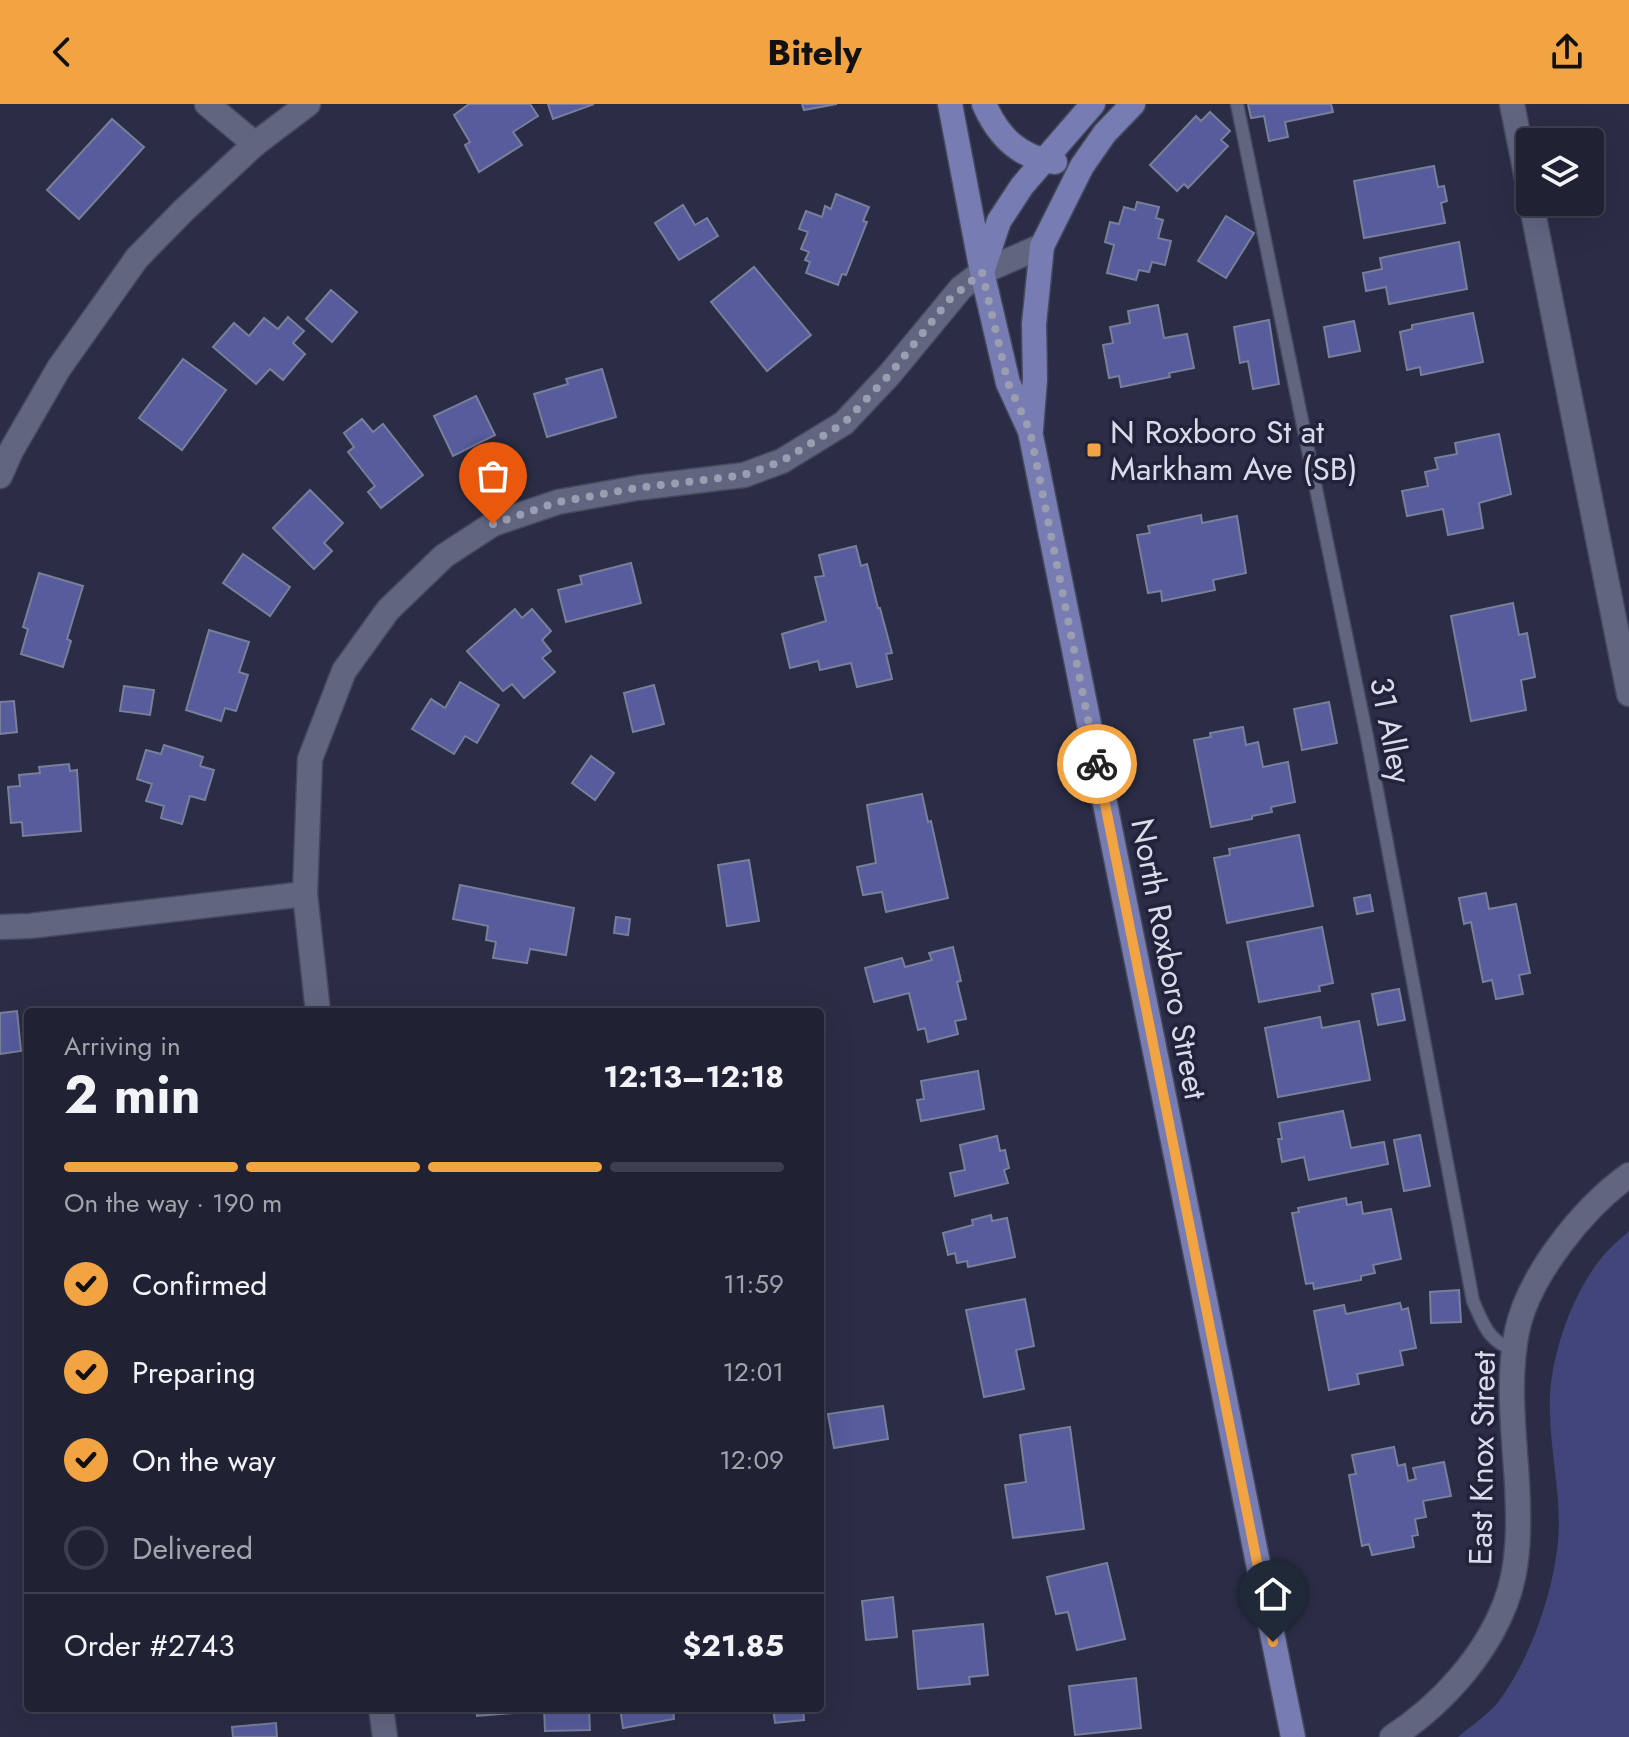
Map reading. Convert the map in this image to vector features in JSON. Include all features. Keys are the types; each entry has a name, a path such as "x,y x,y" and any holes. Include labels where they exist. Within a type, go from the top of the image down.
{"main road":[{"name":"North Roxboro Street","path":"950,104 982,272 1008,383 1030,431 1293,1737"},
{"path":"984,104 995,127 1018,150 1042,161 1082,166"},
{"path":"982,272 999,221 1042,161 1093,104"},
{"path":"1030,431 1035,379 1034,324 1042,246 1082,166 1105,133 1133,104"}],"street":[{"path":"207,104 255,144"},
{"path":"0,476 59,368 137,258 255,144 308,104"},
{"path":"1512,104 1517,128"},
{"path":"1534,216 1629,694"},
{"path":"318,1008 305,894 310,759 344,671 388,610 444,556 493,524 558,502 637,488 744,475 782,461 844,423 890,374 949,300 982,272 1042,246"},
{"path":"0,927 305,894"},
{"name":"East Knox Street","path":"1392,1737 1448,1691 1468,1668 1505,1604 1518,1529 1511,1412 1515,1349 1524,1307 1545,1269 1589,1210 1629,1175"},
{"path":"382,1712 385,1737"}],"lane":[{"name":"31 Alley","path":"1237,104 1348,645 1473,1301 1485,1328 1502,1346 1515,1349"}],"shaded area":[{"path":"1629,1231 1629,1737 1458,1737 1499,1701 1521,1666 1538,1625 1551,1583 1558,1542 1559,1510 1550,1415 1556,1355 1578,1294 1588,1277 1606,1253"}],"building":[{"path":"469,104 530,104 538,116 513,132 522,145 479,172 465,145 470,142 454,115"},
{"path":"548,104 594,104 553,119"},
{"path":"802,104 837,104 804,110"},
{"path":"1248,104 1331,104 1333,112 1285,122 1288,137 1269,141 1264,116 1251,118"},
{"path":"1210,112 1230,131 1221,140 1228,146 1188,188 1184,184 1177,191 1150,165 1196,116 1201,121"},
{"path":"112,119 144,147 79,219 47,190"},
{"path":"1434,166 1438,187 1444,186 1447,201 1441,203 1445,223 1364,238 1354,181"},
{"path":"836,194 869,207 863,221 867,222 846,275 842,274 838,285 806,273 810,262 805,260 809,252 801,249 808,232 799,229 806,211 822,217 825,206 831,209"},
{"path":"1137,202 1159,207 1156,218 1163,220 1158,238 1171,241 1165,265 1152,262 1149,272 1139,270 1136,280 1107,273 1114,245 1105,242 1110,222 1119,224 1124,207 1135,210"},
{"path":"683,205 695,225 707,218 718,236 679,260 655,223"},
{"path":"1226,216 1254,233 1226,278 1198,261"},
{"path":"1459,242 1467,289 1389,304 1386,287 1366,291 1363,273 1382,269 1380,258"},
{"path":"754,267 811,335 767,371 711,302"},
{"path":"331,290 357,312 332,342 306,319"},
{"path":"1158,305 1164,338 1187,334 1194,368 1169,373 1170,377 1121,387 1119,376 1109,378 1103,345 1113,343 1110,327 1130,323 1128,311"},
{"path":"1473,313 1483,362 1421,375 1420,367 1407,370 1400,332 1412,329 1412,325"},
{"path":"288,317 304,331 293,343 305,354 283,380 270,369 256,384 213,347 234,323 249,336 264,318 278,329"},
{"path":"1269,320 1279,384 1253,389 1248,361 1240,363 1234,327"},
{"path":"1354,321 1360,351 1329,357 1324,327"},
{"path":"183,359 226,390 182,450 139,418"},
{"path":"602,369 616,417 547,437 534,394 568,384 566,379"},
{"path":"476,396 495,435 453,456 434,416"},
{"path":"362,419 373,432 383,424 423,475 381,508 368,492 375,486 348,452 354,447 344,433"},
{"path":"1499,434 1511,494 1479,503 1483,528 1448,535 1443,509 1407,516 1402,491 1428,486 1425,472 1438,469 1435,458 1457,454 1455,443"},
{"path":"310,490 343,523 324,543 332,551 314,569 273,528"},
{"path":"1201,515 1202,523 1237,516 1246,573 1213,580 1215,590 1162,601 1161,591 1148,593 1137,535 1150,533 1148,526"},
{"path":"856,546 861,566 867,564 892,653 886,654 892,679 857,687 851,663 820,670 818,661 790,668 782,634 826,621 815,577 824,576 819,555"},
{"path":"243,554 290,587 270,616 223,583"},
{"path":"631,563 641,603 566,622 558,590 582,584 580,576"},
{"path":"39,573 83,586 67,639 71,641 63,667 21,654 28,629 23,627"},
{"path":"1513,603 1519,635 1527,633 1535,677 1521,680 1526,710 1471,721 1451,616"},
{"path":"515,609 522,618 532,609 551,631 542,640 551,651 542,658 555,672 524,698 512,684 503,691 467,651"},
{"path":"209,630 249,642 239,672 248,675 236,711 225,708 221,721 186,710"},
{"path":"460,682 499,705 477,743 465,736 454,754 412,729 431,699 445,708"},
{"path":"654,685 664,724 633,732 624,693"},
{"path":"124,686 154,690 150,715 120,711"},
{"path":"14,701 17,732 0,734 0,702"},
{"path":"1329,702 1337,743 1302,750 1294,709"},
{"path":"1243,727 1246,745 1258,742 1263,767 1288,762 1295,802 1271,807 1272,812 1252,816 1252,819 1211,827 1194,740 1211,737 1210,733"},
{"path":"164,745 203,757 200,766 214,770 205,800 190,796 182,824 161,818 164,806 146,801 152,784 137,779 146,750 161,754"},
{"path":"591,756 614,773 595,800 572,783"},
{"path":"69,764 70,771 77,770 81,831 23,836 22,822 11,823 8,787 20,786 19,775 40,773 39,767"},
{"path":"922,794 948,898 886,912 882,892 863,895 857,867 876,863 867,805"},
{"path":"1299,835 1313,906 1227,923 1214,858 1230,855 1229,849"},
{"path":"749,860 759,921 727,926 718,865"},
{"path":"460,885 574,908 566,955 530,949 527,963 493,958 496,942 486,940 488,926 453,919"},
{"path":"1486,893 1489,909 1516,904 1530,973 1519,975 1523,994 1496,999 1492,980 1483,982 1471,922 1464,924 1459,898"},
{"path":"1370,895 1373,911 1357,914 1354,898"},
{"path":"616,917 630,919 628,935 614,933"},
{"path":"1322,927 1333,983 1319,986 1320,991 1259,1002 1247,942"},
{"path":"953,947 966,1019 955,1021 958,1034 928,1042 925,1028 918,1030 909,993 874,1002 865,968 902,958 905,967 932,960 929,953"},
{"path":"1399,989 1405,1020 1378,1025 1372,994"},
{"path":"17,1011 21,1051 0,1054 0,1013"},
{"path":"1320,1017 1322,1028 1359,1021 1370,1080 1278,1097 1265,1028"},
{"path":"978,1071 984,1109 921,1121 917,1100 924,1099 921,1081"},
{"path":"1343,1111 1351,1148 1384,1142 1388,1164 1309,1180 1304,1157 1282,1162 1279,1123"},
{"path":"1420,1135 1430,1186 1404,1191 1394,1140"},
{"path":"997,1136 1000,1151 1005,1150 1009,1168 1004,1170 1008,1183 955,1196 950,1173 965,1170 960,1145"},
{"path":"1346,1198 1347,1205 1361,1202 1363,1214 1391,1209 1401,1259 1373,1265 1375,1273 1361,1276 1361,1280 1314,1289 1313,1283 1306,1284 1292,1213 1299,1212 1298,1208"},
{"path":"991,1215 992,1221 1007,1218 1015,1257 968,1267 967,1261 957,1263 955,1253 948,1255 943,1233 973,1225 972,1220"},
{"path":"1459,1290 1461,1322 1431,1323 1430,1292"},
{"path":"1025,1299 1034,1346 1016,1350 1024,1389 984,1397 966,1310"},
{"path":"1400,1303 1402,1310 1408,1308 1416,1348 1400,1351 1403,1365 1357,1374 1359,1384 1329,1390 1314,1311 1344,1305 1346,1314"},
{"path":"883,1406 888,1439 834,1448 828,1414"},
{"path":"1070,1427 1084,1529 1013,1538 1005,1485 1026,1482 1020,1435"},
{"path":"1394,1447 1398,1466 1405,1464 1408,1481 1416,1479 1413,1468 1444,1462 1451,1496 1423,1501 1426,1517 1415,1519 1418,1535 1412,1536 1414,1547 1372,1555 1369,1544 1362,1546 1349,1475 1356,1474 1352,1455"},
{"path":"1107,1563 1125,1639 1077,1650 1068,1612 1056,1614 1047,1577"},
{"path":"893,1597 897,1637 866,1640 862,1601"},
{"path":"983,1624 988,1675 969,1677 970,1684 918,1689 913,1631"},
{"path":"1136,1678 1141,1728 1075,1735 1069,1686"},
{"path":"477,1712 513,1712 513,1713 477,1716"},
{"path":"544,1712 589,1712 590,1730 545,1731"},
{"path":"621,1712 673,1712 674,1719 623,1728"},
{"path":"774,1712 803,1712 804,1720 775,1723"},
{"path":"276,1723 277,1737 233,1737 232,1727"}],"way so far":[{"path":"493,524 558,502 637,488 744,475 782,461 844,423 890,374 949,300 982,272 1008,383 1030,431 1097,764"}],"place":[{"name":"N Roxboro St at Markham Ave (SB)","path":"1094,450"}],"route":[{"path":"1097,764 1273,1642"}]}
